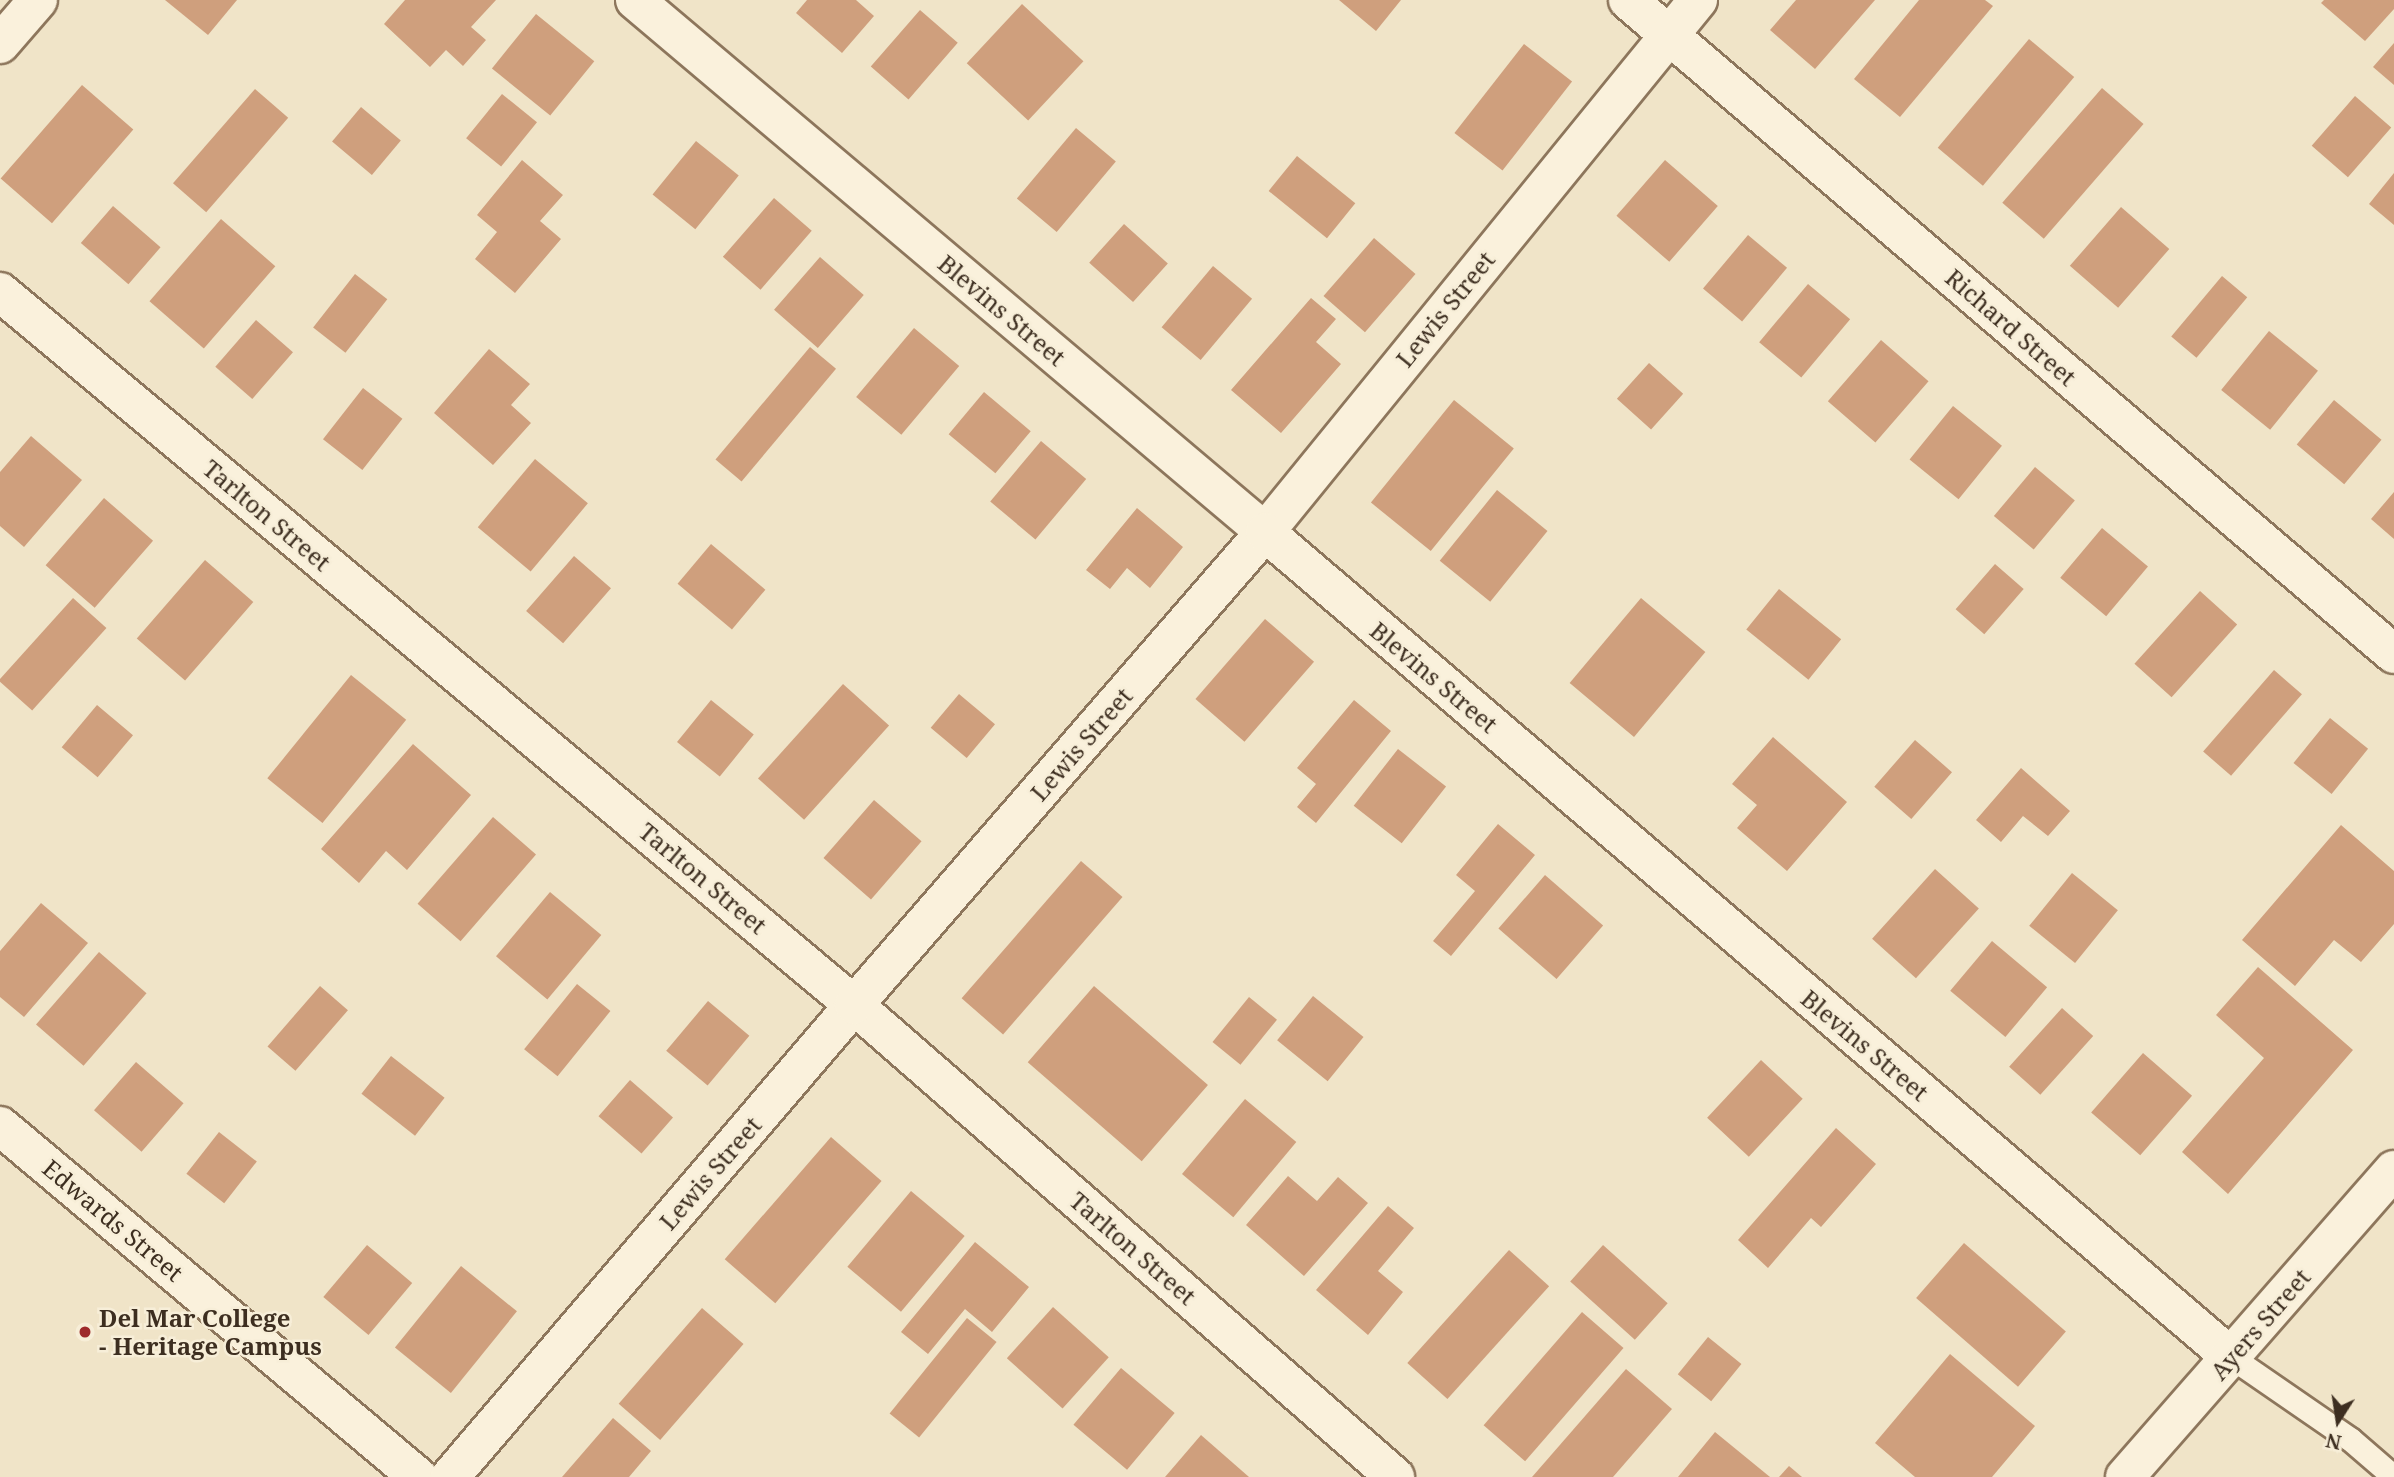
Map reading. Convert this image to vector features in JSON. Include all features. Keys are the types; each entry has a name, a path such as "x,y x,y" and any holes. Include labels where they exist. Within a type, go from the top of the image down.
{"street":[{"path":"0,44 37,0"},
{"name":"Blevins Street","path":"635,0 1265,532 2231,1357"},
{"name":"Richard Street","path":"1628,0 2394,654"},
{"name":"Lewis Street","path":"450,1477 854,1005 1265,532 1668,33 1698,0"},
{"name":"Tarlton Street","path":"0,292 854,1005 1395,1477"},
{"name":"Edwards Street","path":"0,1126 418,1477"},
{"name":"Ayers Street","path":"2125,1477 2394,1170"}],"lane":[{"path":"2231,1357 2350,1438 2394,1477"}],"building":[{"path":"165,0 237,0 208,35"},
{"path":"405,0 496,0 471,27 486,40 463,66 446,50 430,67 384,24"},
{"path":"807,0 856,0 874,16 842,53 796,13"},
{"path":"1339,0 1401,0 1376,31"},
{"path":"1796,0 1875,0 1815,69 1770,30"},
{"path":"1919,0 1985,0 1993,6 1900,117 1854,79"},
{"path":"2324,0 2394,0 2394,9 2365,41 2321,3"},
{"path":"1022,4 1083,61 1028,121 967,63"},
{"path":"920,10 958,43 909,99 871,67"},
{"path":"536,14 594,61 550,116 492,68"},
{"path":"2029,39 2074,77 1983,186 1938,148"},
{"path":"2394,43 2394,85 2373,67"},
{"path":"1524,44 1572,82 1502,171 1454,133"},
{"path":"82,85 133,130 52,223 1,179"},
{"path":"2102,88 2144,124 2044,239 2002,203"},
{"path":"255,89 288,118 206,212 173,183"},
{"path":"502,94 537,122 501,167 466,138"},
{"path":"2355,96 2391,127 2348,177 2312,146"},
{"path":"361,107 401,140 372,175 332,141"},
{"path":"1076,128 1116,161 1057,232 1017,198"},
{"path":"696,141 739,176 695,229 653,195"},
{"path":"1297,156 1355,203 1327,238 1269,191"},
{"path":"522,160 563,195 540,221 561,239 515,293 475,259 497,232 477,215"},
{"path":"1665,160 1718,206 1669,262 1616,216"},
{"path":"2394,173 2394,225 2369,204"},
{"path":"774,198 812,231 761,290 723,257"},
{"path":"113,206 161,247 128,284 81,243"},
{"path":"2121,207 2169,249 2118,308 2070,266"},
{"path":"221,219 275,266 204,348 149,301"},
{"path":"1124,224 1168,263 1133,302 1089,263"},
{"path":"1748,235 1787,268 1742,321 1703,289"},
{"path":"1374,238 1416,274 1365,332 1323,296"},
{"path":"820,257 864,295 818,348 774,310"},
{"path":"1213,266 1252,299 1201,360 1162,327"},
{"path":"355,274 387,299 345,353 313,328"},
{"path":"2222,276 2247,297 2196,358 2171,337"},
{"path":"1808,284 1850,319 1801,378 1759,342"},
{"path":"1311,298 1336,319 1316,342 1341,364 1281,433 1231,390"},
{"path":"256,320 293,352 252,399 215,367"},
{"path":"914,328 959,366 901,435 856,397"},
{"path":"2269,331 2318,371 2270,430 2221,390"},
{"path":"1881,340 1929,381 1875,442 1828,401"},
{"path":"810,347 836,369 742,481 716,460"},
{"path":"489,349 530,384 511,405 531,423 493,465 434,413"},
{"path":"1649,363 1683,394 1651,429 1617,399"},
{"path":"363,388 402,419 362,470 323,439"},
{"path":"984,392 1031,431 995,473 949,434"},
{"path":"1454,400 1514,448 1431,551 1371,503"},
{"path":"2334,400 2381,440 2344,484 2297,444"},
{"path":"1953,406 2002,446 1959,499 1910,460"},
{"path":"31,436 82,480 24,547 0,526 0,472"},
{"path":"1041,441 1086,479 1035,539 990,502"},
{"path":"535,459 588,503 531,572 478,527"},
{"path":"2035,467 2075,500 2034,549 1994,516"},
{"path":"1497,490 1548,531 1490,602 1440,561"},
{"path":"2394,492 2394,539 2371,519"},
{"path":"104,498 153,541 95,608 46,565"},
{"path":"1137,508 1183,547 1150,588 1127,568 1110,589 1086,570"},
{"path":"2102,528 2148,567 2106,616 2060,578"},
{"path":"711,544 765,590 732,629 678,584"},
{"path":"574,556 611,588 563,643 526,611"},
{"path":"205,560 253,602 185,680 137,638"},
{"path":"1995,564 2024,589 1984,634 1956,609"},
{"path":"1779,589 1841,639 1808,680 1746,629"},
{"path":"2200,591 2237,624 2172,697 2134,664"},
{"path":"73,598 106,628 32,711 0,679"},
{"path":"1641,598 1705,652 1634,737 1570,683"},
{"path":"1265,619 1314,662 1245,742 1195,699"},
{"path":"2274,670 2302,694 2231,776 2203,752"},
{"path":"351,675 406,720 322,823 267,778"},
{"path":"843,684 889,725 804,820 758,778"},
{"path":"959,694 995,724 967,758 931,728"},
{"path":"711,700 754,735 720,777 677,742"},
{"path":"1354,700 1391,731 1316,823 1297,807 1316,784 1297,768"},
{"path":"97,705 133,735 98,777 62,747"},
{"path":"2330,718 2368,749 2332,794 2293,763"},
{"path":"1773,737 1847,802 1787,871 1737,828 1757,805 1732,784"},
{"path":"1915,740 1952,772 1911,819 1874,787"},
{"path":"413,744 471,795 407,870 386,851 359,883 321,849"},
{"path":"1398,749 1446,787 1402,843 1354,806"},
{"path":"2021,768 2070,811 2048,836 2023,816 2001,842 1976,820"},
{"path":"874,800 922,841 871,899 823,858"},
{"path":"493,817 536,854 461,941 418,904"},
{"path":"1498,824 1535,855 1451,956 1433,941 1475,891 1456,875"},
{"path":"2341,825 2394,871 2394,924 2361,962 2334,940 2295,986 2242,940"},
{"path":"1081,861 1123,897 1003,1034 962,998"},
{"path":"1935,869 1979,908 1916,978 1872,939"},
{"path":"2072,873 2118,910 2075,963 2029,926"},
{"path":"1545,875 1603,926 1557,979 1498,929"},
{"path":"550,892 601,935 547,999 496,956"},
{"path":"41,903 88,943 24,1017 0,997 0,951"},
{"path":"1992,941 2047,987 2005,1037 1950,991"},
{"path":"99,952 147,993 84,1066 36,1024"},
{"path":"2258,967 2353,1050 2228,1194 2182,1152 2264,1058 2216,1015"},
{"path":"577,984 610,1011 558,1076 524,1049"},
{"path":"320,986 348,1010 295,1071 268,1046"},
{"path":"1094,986 1208,1085 1142,1161 1028,1062"},
{"path":"1313,996 1364,1037 1328,1081 1277,1040"},
{"path":"1249,997 1277,1020 1240,1065 1212,1042"},
{"path":"708,1001 749,1036 708,1086 666,1051"},
{"path":"2062,1008 2093,1036 2040,1095 2009,1067"},
{"path":"2143,1053 2192,1096 2140,1155 2091,1113"},
{"path":"391,1056 445,1098 415,1136 361,1094"},
{"path":"1761,1060 1803,1099 1749,1157 1707,1118"},
{"path":"136,1062 184,1103 142,1152 94,1110"},
{"path":"630,1080 673,1117 642,1154 599,1116"},
{"path":"1245,1099 1296,1142 1233,1217 1182,1174"},
{"path":"1836,1128 1876,1164 1821,1227 1811,1218 1768,1268 1738,1240"},
{"path":"219,1132 257,1162 224,1203 186,1174"},
{"path":"831,1137 882,1181 775,1303 725,1259"},
{"path":"1288,1176 1317,1201 1338,1177 1368,1203 1304,1276 1246,1225"},
{"path":"911,1191 965,1236 901,1312 847,1267"},
{"path":"1388,1206 1414,1228 1378,1271 1403,1292 1368,1335 1316,1290"},
{"path":"975,1242 1029,1287 992,1332 965,1309 928,1354 901,1332"},
{"path":"1964,1243 2066,1332 2018,1387 1916,1298"},
{"path":"367,1245 412,1283 368,1335 323,1297"},
{"path":"1603,1245 1668,1303 1635,1340 1570,1281"},
{"path":"1509,1250 1549,1286 1447,1399 1407,1363"},
{"path":"461,1266 517,1311 451,1393 395,1348"},
{"path":"1053,1307 1109,1357 1063,1408 1007,1358"},
{"path":"702,1308 744,1344 660,1440 619,1404"},
{"path":"1582,1312 1624,1348 1525,1461 1484,1425"},
{"path":"967,1318 997,1342 919,1438 890,1414"},
{"path":"1708,1337 1741,1364 1711,1401 1678,1374"},
{"path":"1950,1354 2035,1426 1992,1477 1915,1477 1875,1443"},
{"path":"1121,1368 1175,1413 1127,1470 1073,1425"},
{"path":"1626,1369 1672,1409 1613,1477 1532,1477"},
{"path":"613,1418 651,1451 629,1477 562,1477"},
{"path":"1715,1432 1770,1477 1678,1477"},
{"path":"1201,1435 1249,1477 1165,1477"},
{"path":"1789,1466 1802,1477 1779,1477"}],"place":[{"name":"Del Mar College - Heritage Campus","path":"85,1332"}]}
